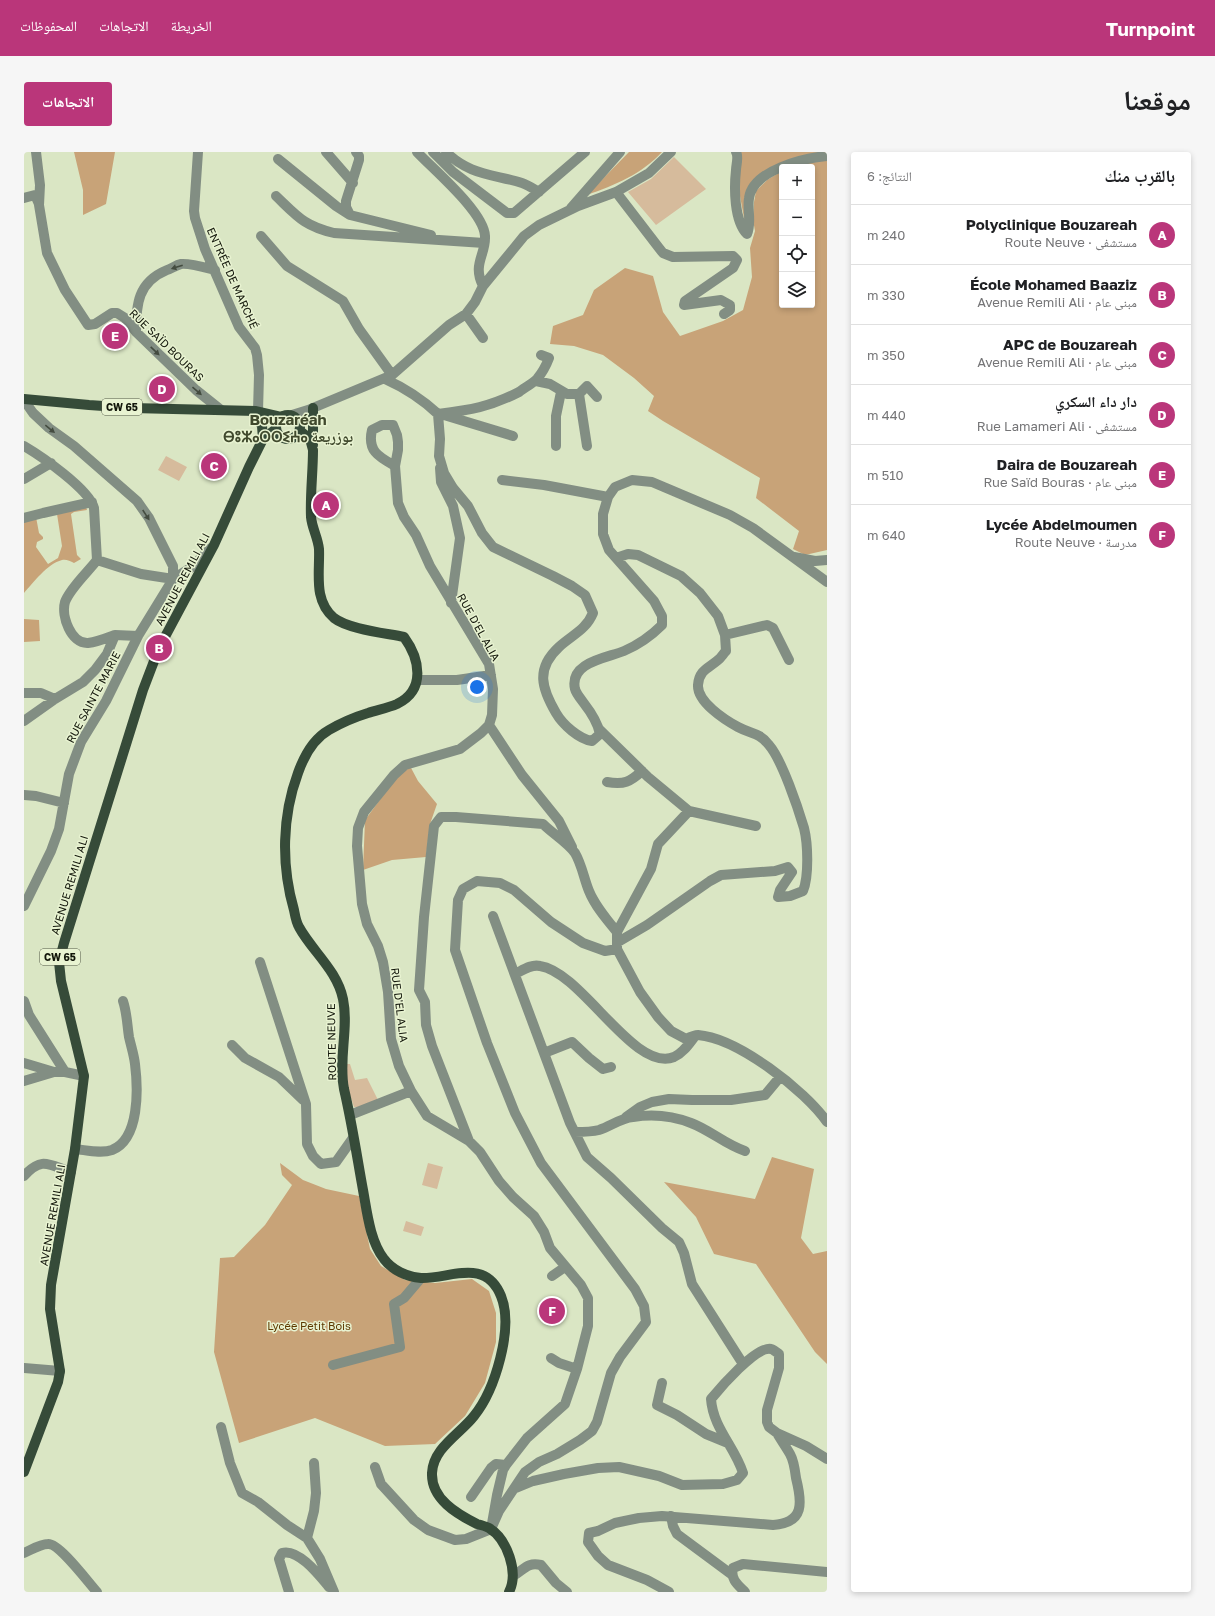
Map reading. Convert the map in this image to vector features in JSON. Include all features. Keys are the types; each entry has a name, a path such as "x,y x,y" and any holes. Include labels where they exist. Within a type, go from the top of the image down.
{"main road":[{"name":"CW 65","path":"24,399 132,408 221,410 254,413"},
{"path":"311,409 313,447 311,516 318,547 318,587 322,600 327,610 335,618 350,626 404,637 410,646 418,669 417,680"},
{"path":"254,413 287,416 298,430 308,437 313,447"},
{"path":"254,413 278,430 285,439 298,430"},
{"path":"254,413 262,426 263,439"},
{"name":"AVENUE REMILI ALI","path":"24,1472 58,1382 60,1371 50,1309 52,1285 75,1149 84,1076 61,981 59,962 143,690 158,648 214,545 263,439 278,430 279,419 287,416"},
{"name":"ROUTE NEUVE","path":"417,680 414,688 406,698 397,704 367,713 327,731 309,747 298,771 290,798 285,830 286,858 290,895 298,926 336,980 342,996 345,1013 342,1054 343,1084 350,1114 366,1207 375,1242 384,1259 394,1269 406,1275 421,1278 471,1272 482,1275 493,1283 500,1295 504,1309 505,1323 496,1375 485,1399 473,1417 443,1448 435,1461 432,1471 433,1483 437,1495 447,1506 475,1523 491,1529"},
{"path":"491,1529 502,1543 510,1558 513,1576 512,1590"}],"street":[{"name":"RUE SAÏD BOURAS","path":"36,152 40,185 39,205 47,253 65,290 88,325 95,324 112,313 117,313 125,318 136,332 196,390 221,410"},
{"name":"ENTRÉE DE MARCHÉ","path":"198,152 194,210 198,230 239,327 255,348 258,355 259,375 254,413"},
{"path":"326,152 353,183"},
{"path":"350,215 346,208 346,201 353,183 359,160 359,156 356,152"},
{"path":"417,152 448,181 484,226 486,238 480,260 478,277 483,286"},
{"path":"433,152 453,172 506,213 514,212 585,152"},
{"path":"446,152 455,162 468,169 524,183 539,192"},
{"path":"568,211 620,152"},
{"path":"287,416 311,409 389,377 449,325 466,314 475,302 483,286 524,236 539,225 578,206 616,192 648,173 671,152"},
{"path":"736,152 738,155 735,172 736,204 742,229 747,234 750,227 749,196 753,188 765,177 782,166 797,161 827,156"},
{"path":"278,159 350,215 461,242"},
{"path":"616,192 666,255 676,257 733,256 737,260 733,268 684,301 684,305 721,300 730,305 730,310 724,314"},
{"path":"24,198 35,195 39,205"},
{"path":"276,196 303,222 317,229 334,233 484,243"},
{"path":"405,229 415,238"},
{"path":"261,236 288,266 343,301 389,377 418,396 438,414 513,436"},
{"path":"136,332 138,304 149,280 158,274 182,264 215,270"},
{"path":"466,314 483,338"},
{"path":"438,414 474,410 502,400 536,381 545,368 549,358 541,355"},
{"path":"536,381 550,384 561,392 567,394 579,394 587,386 597,397"},
{"path":"556,446 556,416 561,392"},
{"path":"579,394 587,446"},
{"path":"24,399 33,413 44,423 74,446 137,501 149,518 173,566 173,579 140,574 97,560"},
{"path":"298,430 311,409"},
{"path":"438,414 441,482 453,506 460,538 452,602"},
{"path":"24,446 51,463 86,493 92,502 94,511 97,560 69,595 64,610 64,618 71,632 82,642 88,643 115,635 138,636"},
{"path":"439,456 444,473 453,488 468,506 482,533 493,547 560,579 585,595 593,613 590,622 558,648 547,662 542,681 546,696 558,716 572,730 585,740 592,741 600,734 599,729"},
{"path":"24,479 51,463"},
{"name":"RUE D'EL ALIA","path":"395,466 398,504 404,517 416,535 430,566 489,664 493,689 492,715 489,725 460,749 405,765 394,775 364,812 358,828 357,846 362,904 367,924 378,946 383,962 388,992 391,1039 399,1066 411,1091 427,1116 469,1141"},
{"path":"502,480 551,486 608,497"},
{"path":"756,826 689,811 642,771 599,729 588,708 575,690 574,682 577,674 585,665 642,642 656,632 662,625 662,616 654,601 609,550 603,534 603,514 608,497 615,486 632,480 652,482 730,515 753,528 827,582"},
{"path":"24,518 92,502"},
{"name":"RUE SAINTE MARIE","path":"24,906 51,851 59,829 69,774 80,742 106,701 138,636 173,579 192,567 214,545"},
{"path":"375,1467 381,1484 414,1520 428,1530 455,1540 466,1539 491,1529 499,1511 516,1488 525,1472 538,1462 557,1454 592,1431 597,1422 611,1374 620,1357 646,1322 644,1306 635,1289 541,1163 515,1113 487,1043 455,950 458,900 463,889 477,881 500,883 514,890 551,922 583,943 605,951 617,941 647,925 721,875 775,871 788,867 792,872 780,890 778,897 790,896 803,891 806,884 807,856 804,829 778,759 769,745 756,733 739,728 725,719 702,699 698,685 701,676 707,667 718,660 726,651 725,635 718,616 700,593 681,576 638,555 628,554 616,558"},
{"path":"790,556 815,561 827,560"},
{"path":"725,635 767,625 773,628 789,660"},
{"path":"24,721 55,699 83,682 95,670 107,654 115,635"},
{"path":"417,680 457,680 490,675"},
{"path":"24,693 41,693 55,699"},
{"path":"489,725 522,775 559,821 582,870 589,892 617,941 640,992 658,1017 671,1031 686,1039 697,1035 732,1045 766,1066 804,1096 819,1111 827,1122"},
{"path":"607,782 617,784 630,782 642,771"},
{"path":"24,795 36,796 64,803"},
{"path":"617,941 632,901 651,868 658,844 689,811"},
{"path":"491,1529 503,1470 527,1438 565,1404 577,1368 588,1326 588,1298 582,1285 550,1248 544,1232 534,1216 513,1197 499,1181 480,1152 469,1141 432,1046 426,1025 425,1002 419,990 424,917 434,826 442,817 543,824 575,854"},
{"path":"493,916 544,1053 586,1157 611,1178 662,1228 679,1242 684,1253 692,1284 743,1364"},
{"path":"260,962 306,1104 308,1144 314,1156 321,1164 336,1162 354,1138"},
{"path":"515,974 528,967 539,965 548,968 580,992 620,1032 648,1056 672,1058 682,1052 697,1035"},
{"path":"24,1001 29,1015 60,1072"},
{"path":"75,1149 103,1151 112,1150 121,1143 127,1135 132,1123 137,1095 135,1063 123,1001"},
{"path":"544,1053 572,1042 603,1069 611,1067"},
{"path":"232,1045 245,1058 279,1077 295,1091 306,1104"},
{"path":"24,1063 84,1076"},
{"path":"24,1081 60,1072"},
{"path":"624,1119 640,1107 652,1102 669,1099 731,1100 765,1095 780,1077"},
{"path":"350,1114 411,1091"},
{"path":"575,1132 600,1130 624,1119 633,1117 652,1116 676,1118 691,1123 746,1151"},
{"path":"24,1176 37,1164 43,1163 71,1172"},
{"path":"552,1276 565,1267"},
{"path":"333,1364 400,1347 394,1304 404,1298 421,1278"},
{"path":"516,1488 533,1481 564,1474 598,1468 619,1467 659,1476 682,1485 723,1484 737,1480 743,1473 739,1460 718,1428 712,1410 711,1399 722,1385 743,1364 764,1350 771,1349 779,1354 779,1368 767,1410 766,1422 769,1427 777,1433 806,1446 827,1459"},
{"path":"551,1358 559,1363 577,1368"},
{"path":"24,1368 60,1371"},
{"path":"662,1383 657,1404 706,1434 728,1444"},
{"path":"221,1427 230,1463 242,1493 258,1502 287,1525 307,1538 320,1559 334,1592"},
{"path":"669,1592 647,1580 608,1565 598,1556 588,1542 589,1533 598,1531 615,1523 639,1518 670,1516 773,1525 785,1524 794,1518 800,1507 800,1491 791,1455 777,1433"},
{"path":"307,1538 314,1511 316,1493 314,1463"},
{"path":"471,1497 491,1468 496,1464 506,1465"},
{"path":"670,1516 677,1534 731,1571 734,1581 745,1592"},
{"path":"24,1553 48,1544 54,1546 63,1553 96,1592"},
{"path":"289,1592 279,1559 282,1553 287,1552 294,1554 310,1566 334,1592"},
{"path":"513,1576 532,1563 541,1565 556,1583 567,1592"},
{"path":"731,1571 743,1564 827,1572"}],"shaded area":[{"path":"674,157 706,189 656,225 628,192 651,179"},
{"path":"166,456 187,467 179,481 158,470"},
{"path":"345,1064 350,1064 355,1080 367,1078 378,1100 360,1107 354,1107 346,1083"},
{"path":"428,1163 443,1167 437,1189 422,1185"},
{"path":"406,1221 424,1227 421,1236 403,1231"}],"green space":[{"path":"74,152 115,152 106,204 83,215 83,190"},
{"path":"629,152 662,152 637,173 618,183 587,195"},
{"path":"739,152 827,152 794,164 779,164 779,170 759,177 746,229 740,196"},
{"path":"827,158 827,550 805,555 793,549 799,531 756,498 760,478 648,411 654,396 634,378 603,355 574,346 550,344 553,326 583,315 594,290 625,268 653,276 663,312 680,336 723,321 743,310 752,277 750,248 755,231 753,220 756,191 767,180 779,173 779,308 815,308 815,164 802,164"},
{"path":"86,507 87,510 74,512 71,514 77,555 81,559 74,563 65,560 56,562 41,574 24,593 24,520 36,517 39,533 43,539 37,542 36,547 48,564 58,558 62,546 57,514"},
{"path":"24,619 39,620 40,641 24,642"},
{"path":"410,766 418,781 437,804 430,824 426,857 392,860 363,870 365,820 396,778"},
{"path":"772,1157 814,1169 801,1238 813,1254 827,1251 827,1364 815,1352 756,1264 714,1254 696,1217 664,1182 755,1199"},
{"name":"Lycée Petit Bois","path":"280,1163 303,1180 326,1189 359,1196 370,1249 381,1266 405,1280 435,1283 472,1279 489,1291 496,1313 496,1342 485,1383 465,1416 435,1444 385,1446 315,1418 239,1443 214,1352 220,1258 234,1257 265,1225 292,1185 282,1175"}],"place":[{"name":"Daira de Bouzareah","path":"115,336"},
{"name":"دار داء السكري","path":"162,389"},
{"name":"APC de Bouzareah","path":"214,466"},
{"name":"Polyclinique Bouzareah","path":"326,505"},
{"name":"École Mohamed Baaziz","path":"159,648"},
{"name":"Lycée Abdelmoumen","path":"552,1311"}],"district":[{"name":"Bouzaréah ⴱⵓⵣⴰⵔⵔⵉⵄⴰ بوزريعة","path":"288,428"}]}
